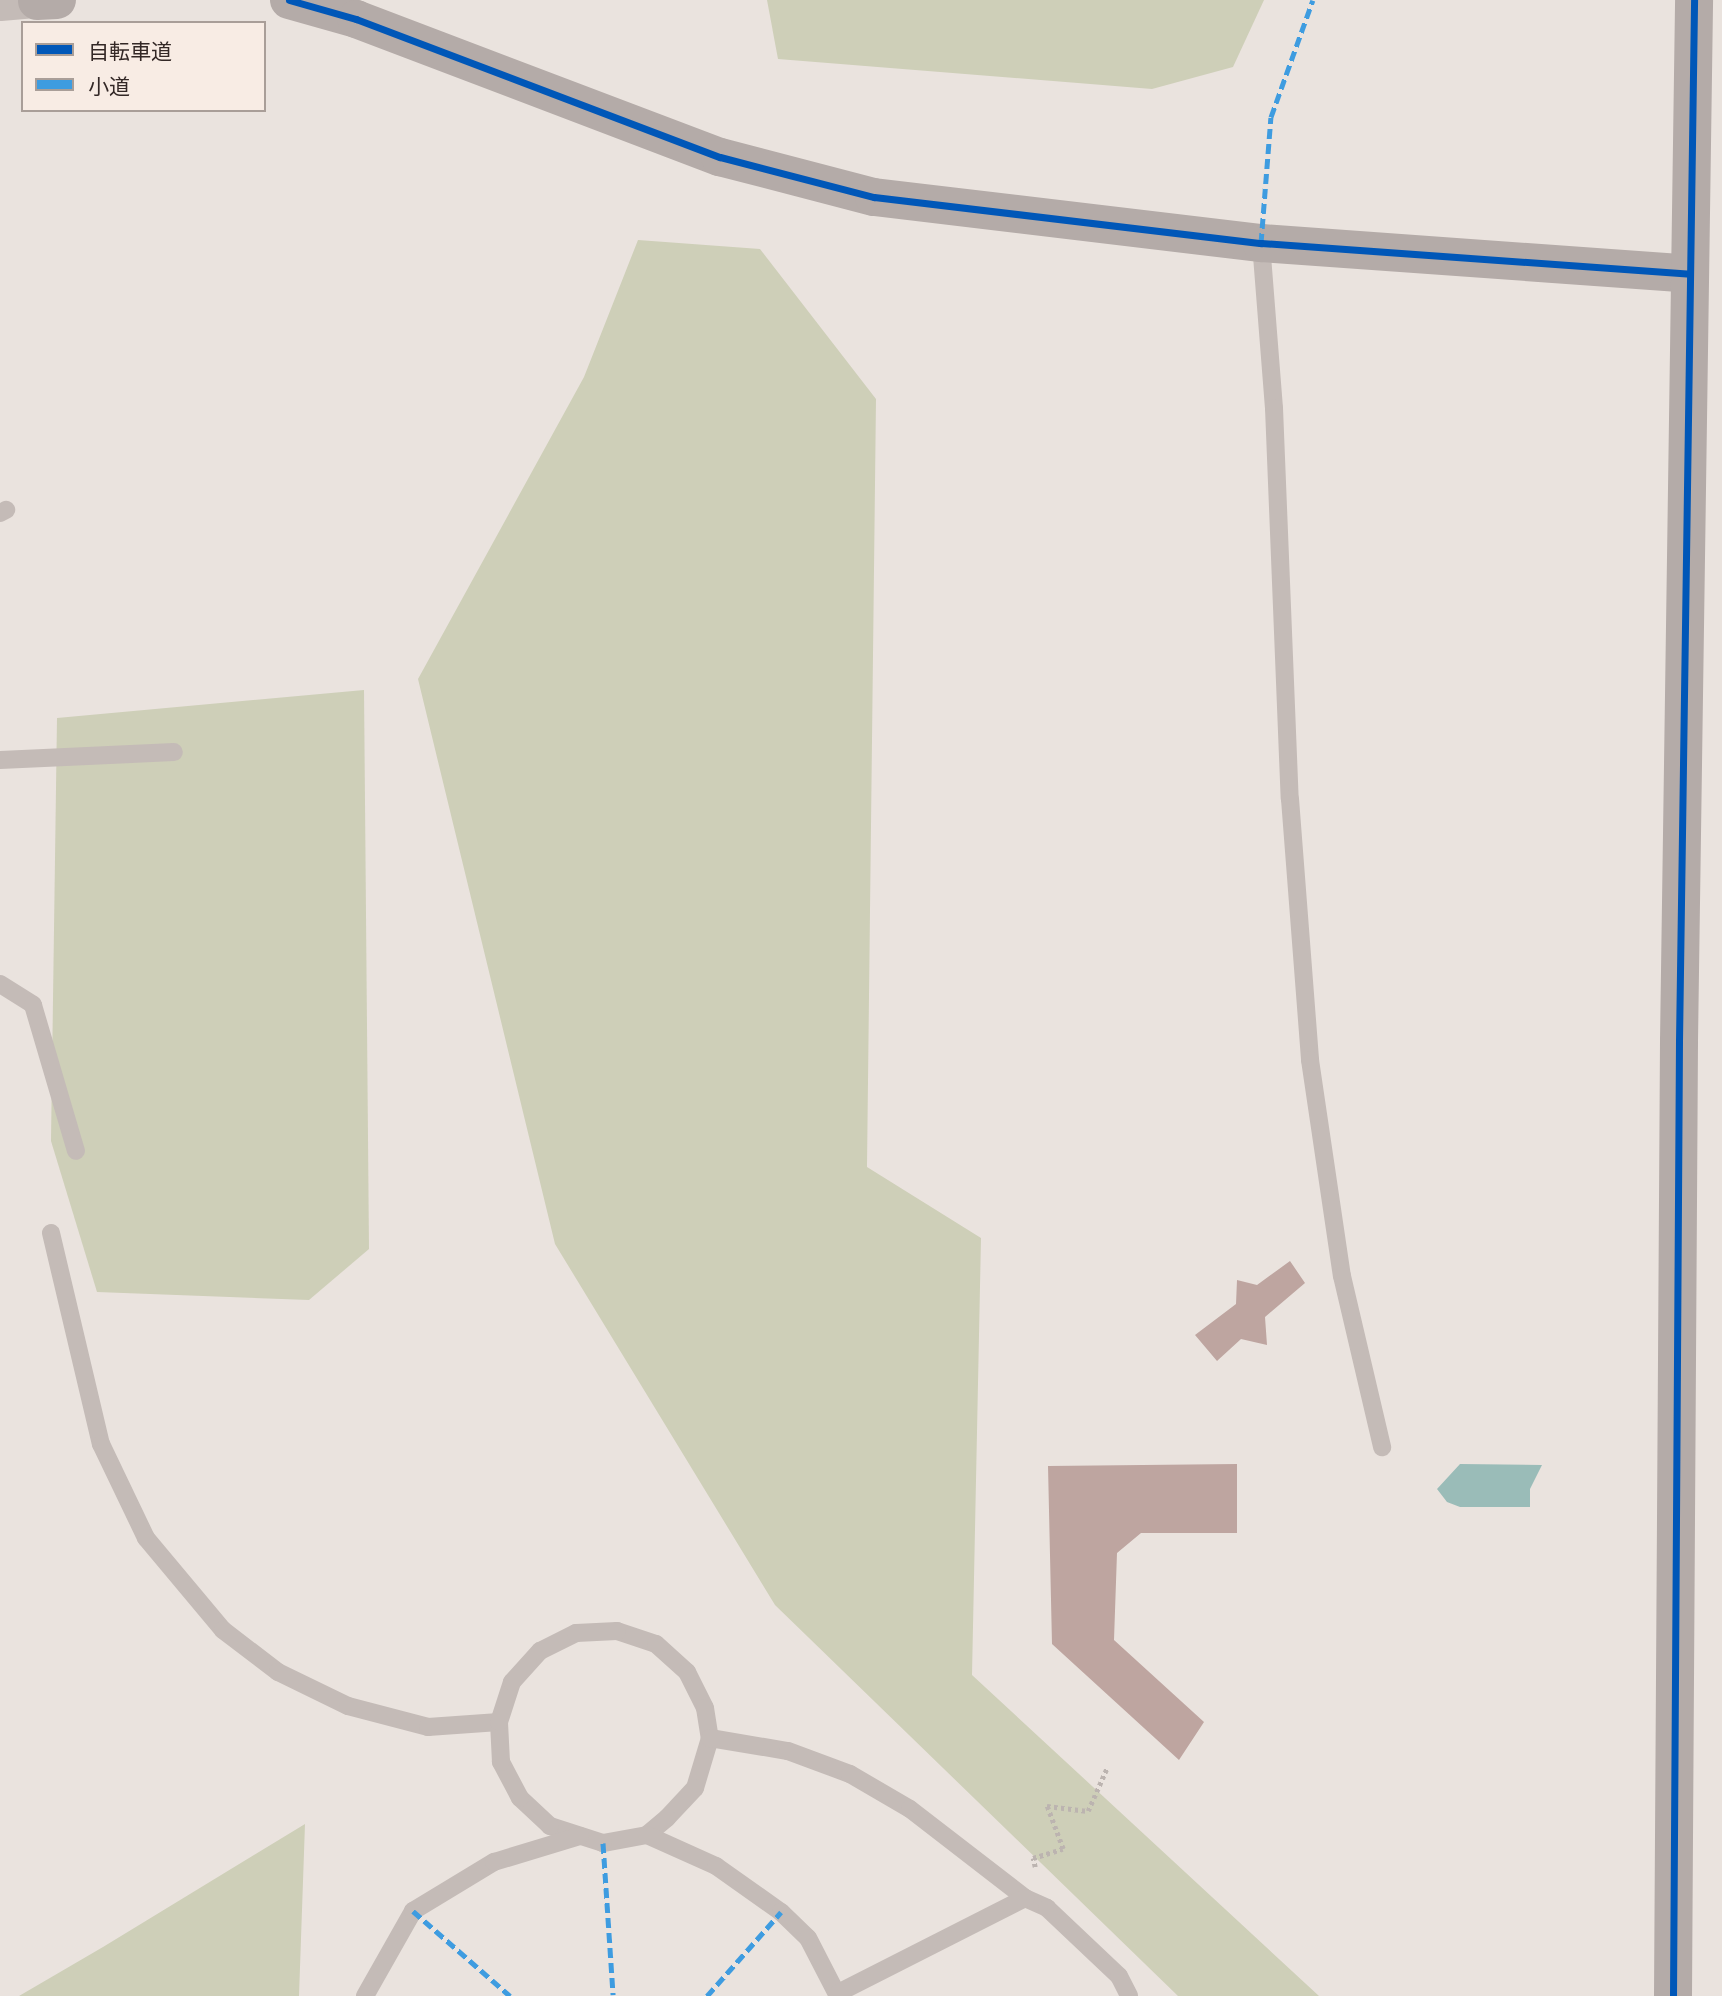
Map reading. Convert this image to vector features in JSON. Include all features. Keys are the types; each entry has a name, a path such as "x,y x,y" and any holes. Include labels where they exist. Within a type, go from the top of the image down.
{"street":[{"path":"0,3 44,0"},
{"path":"289,0 356,19 720,157 874,197 1261,243 1690,274"},
{"path":"1673,1996 1679,1041 1694,0"}],"lane":[{"path":"1261,243 1274,408 1290,799 1310,1060 1342,1276 1382,1447"},
{"path":"0,760 174,752"},
{"path":"0,984 33,1005 76,1151"},
{"path":"51,1233 101,1444 146,1538 223,1630 278,1672 348,1706 428,1727 499,1722"},
{"path":"617,1631 656,1644 687,1672 705,1708 710,1738 695,1788 647,1835 603,1843 550,1826 520,1798 501,1762 499,1722 512,1682 540,1651 576,1633 617,1631"},
{"path":"710,1738 788,1751 849,1774 910,1809 1025,1898 1047,1909 1119,1976 1129,1996"},
{"path":"647,1835 716,1866 781,1912 808,1938 838,1994 1025,1898"},
{"path":"365,1996 413,1911 494,1862 580,1836"}],"path":[{"path":"1047,1909 1033,1858 1063,1849 1047,1806 1088,1811 1107,1768"}],"green space":[{"path":"767,0 1264,0 1233,67 1152,89 778,59"},
{"path":"638,240 760,249 876,399 867,1167 981,1238 972,1675 1319,1996 1178,1996 775,1605 555,1244 418,679 584,377"},
{"path":"364,690 369,1249 309,1300 97,1292 51,1141 57,718"},
{"path":"305,1824 299,1996 19,1996 103,1947"}],"water":[{"path":"1460,1464 1542,1465 1530,1489 1530,1507 1460,1507 1447,1502 1437,1489"}],"building":[{"path":"1290,1261 1305,1283 1265,1317 1267,1345 1241,1339 1217,1361 1195,1335 1236,1304 1237,1280 1257,1285"},
{"path":"1237,1464 1237,1533 1141,1533 1117,1553 1114,1640 1204,1722 1179,1760 1052,1644 1048,1466"}],"marked path":[{"path":"1261,243 1271,117 1313,0"},
{"path":"603,1843 613,1995"},
{"path":"413,1911 510,1996"},
{"path":"707,1996 781,1912"}],"cycle path":[{"path":"289,0 356,19 720,157 874,197 1261,243 1690,274"},
{"path":"1673,1996 1679,1041 1694,0"}]}
